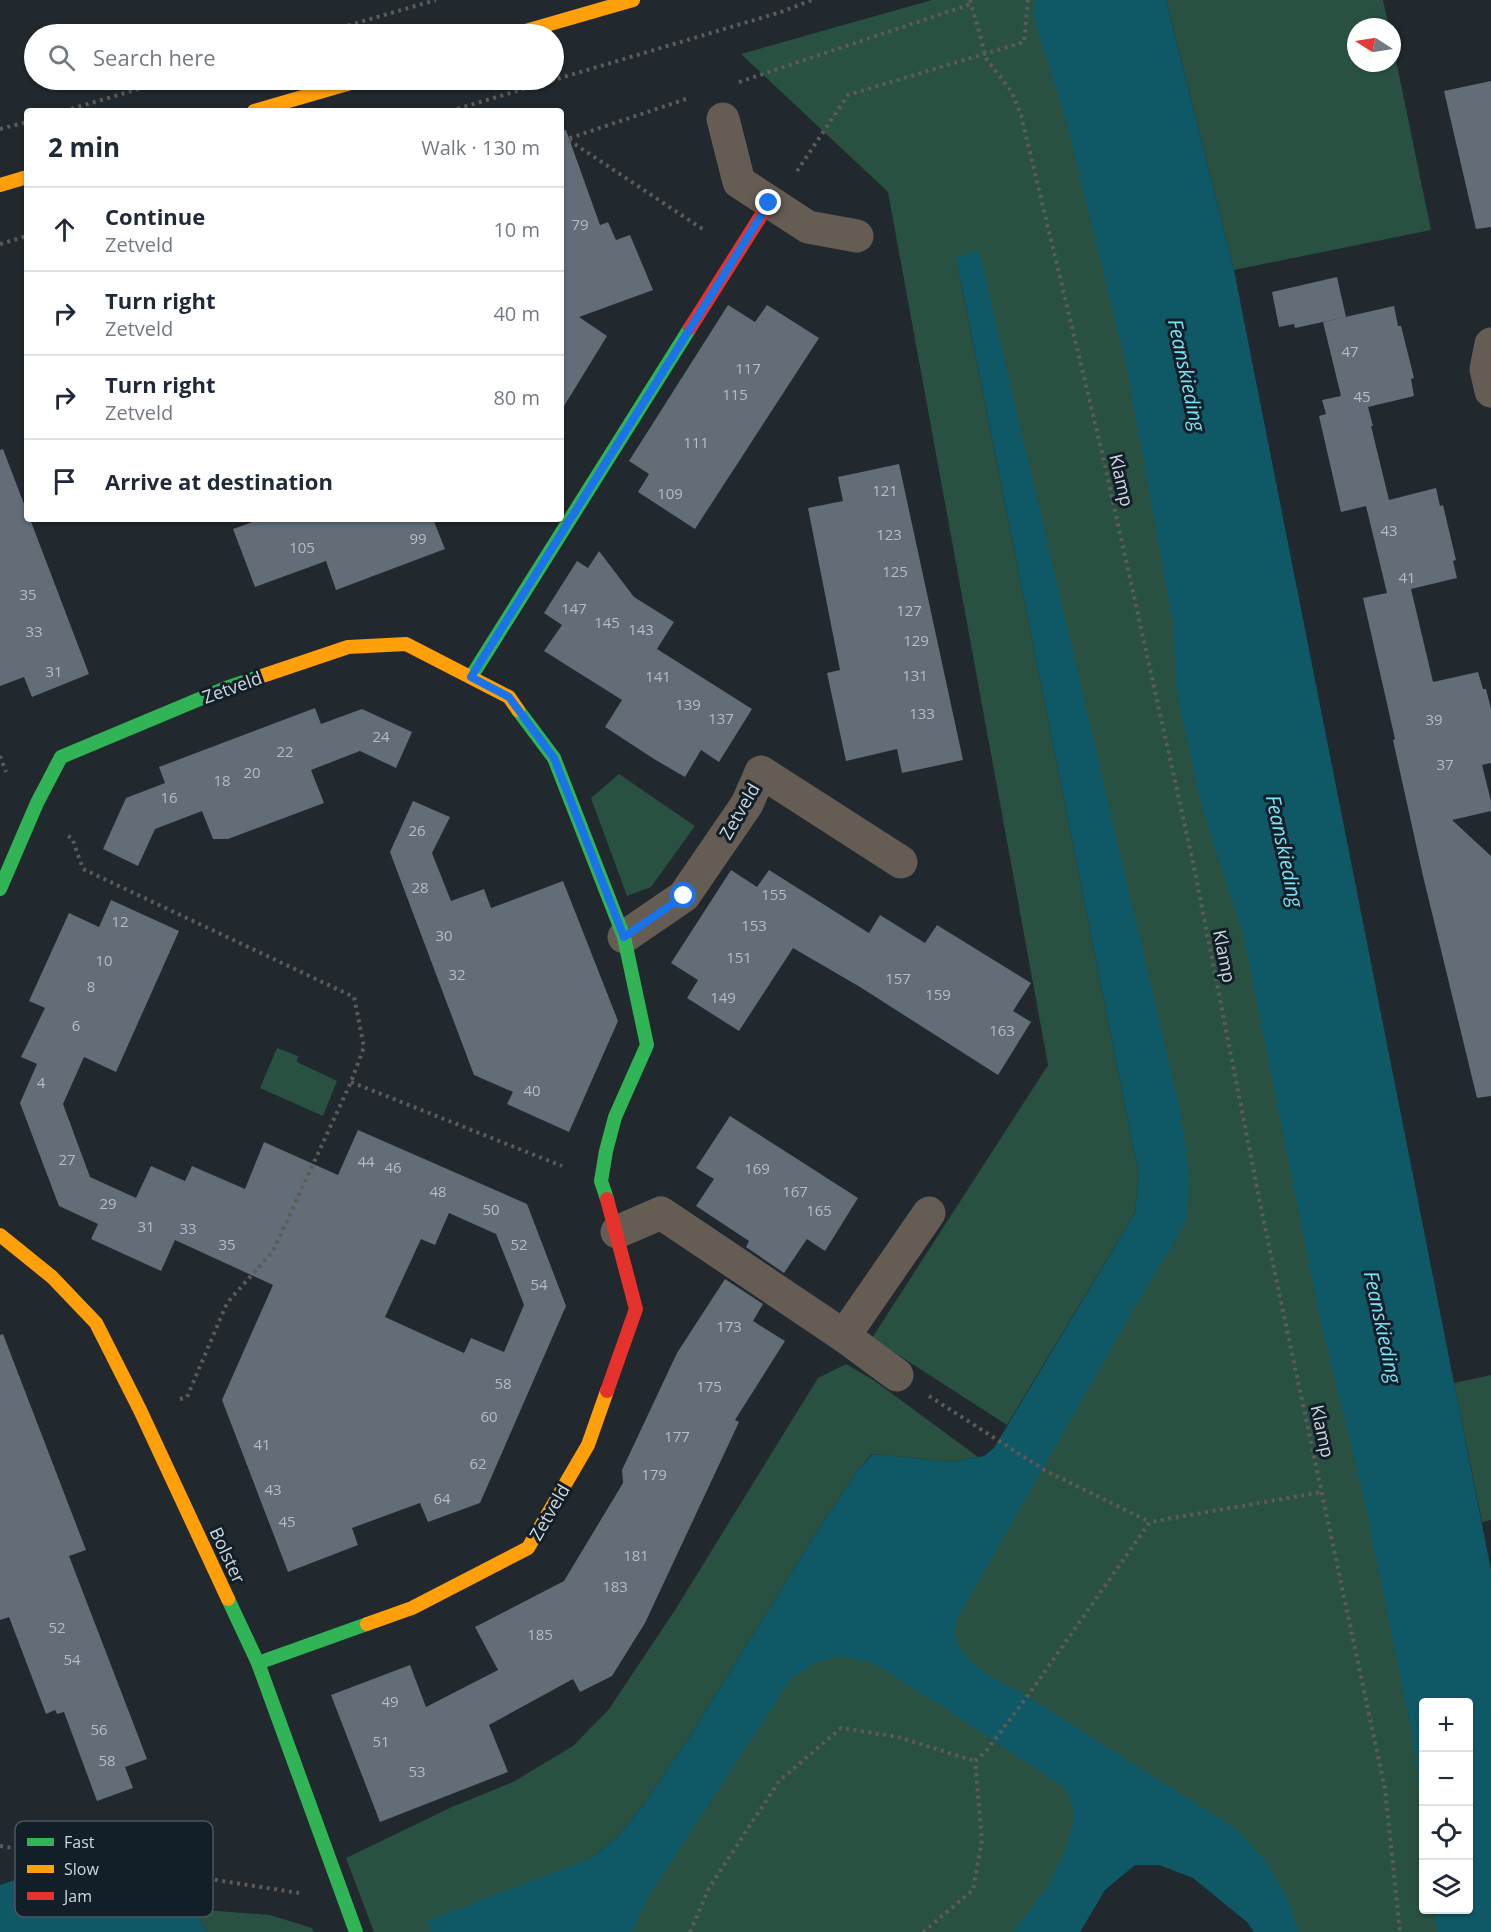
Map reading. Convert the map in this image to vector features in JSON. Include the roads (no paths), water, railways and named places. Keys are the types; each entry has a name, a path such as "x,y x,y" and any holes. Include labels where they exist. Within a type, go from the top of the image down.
{"street":[{"path":"550,24 633,0"},
{"path":"264,108 326,90"},
{"path":"723,119 739,183 808,227 857,236"},
{"path":"0,185 24,178"},
{"path":"471,677 769,203"},
{"path":"1491,344 1486,369 1491,391"},
{"name":"Zetveld","path":"0,889 30,819 61,757 226,688 348,647 406,644 509,697 554,758 624,937 647,1045 615,1117 601,1181 617,1232 636,1309 588,1445 528,1548 412,1608 258,1663"},
{"name":"Zetveld","path":"624,937 684,896 747,804 761,772 901,862"},
{"path":"617,1232 661,1212 844,1336 897,1375"},
{"path":"844,1336 929,1213"},
{"name":"Bolster","path":"0,1235 52,1277 96,1323 141,1410 258,1663 357,1932"}],"water":[{"name":"Feanskieding","path":"1035,0 1166,0 1234,270 1491,1570 1491,1932 1437,1932 1435,1914 1473,1914 1473,1698 1419,1698 1419,1785 1413,1738 1362,1490 1320,1319 1244,938 1201,804 1177,692 1173,623 1126,364 1066,120 1033,16"},
{"path":"979,250 1181,1114 1190,1182 1186,1222 1132,1312 956,1621 955,1635 965,1654 981,1669 1236,1829 1268,1864 1288,1900 1299,1932 1254,1932 1247,1922 1193,1878 1159,1865 1135,1865 1105,1890 1080,1932 1013,1932 1047,1888 1065,1851 1072,1829 1074,1809 1066,1789 873,1663 842,1656 815,1663 790,1680 650,1894 632,1932 433,1932 427,1921 591,1858 617,1837 641,1808 690,1736 858,1470 873,1454 951,1462 984,1456 994,1448 1135,1213 1139,1176 956,257"},
{"path":"15,1880 15,1917 197,1917 207,1932 0,1932 0,1885"}]}
